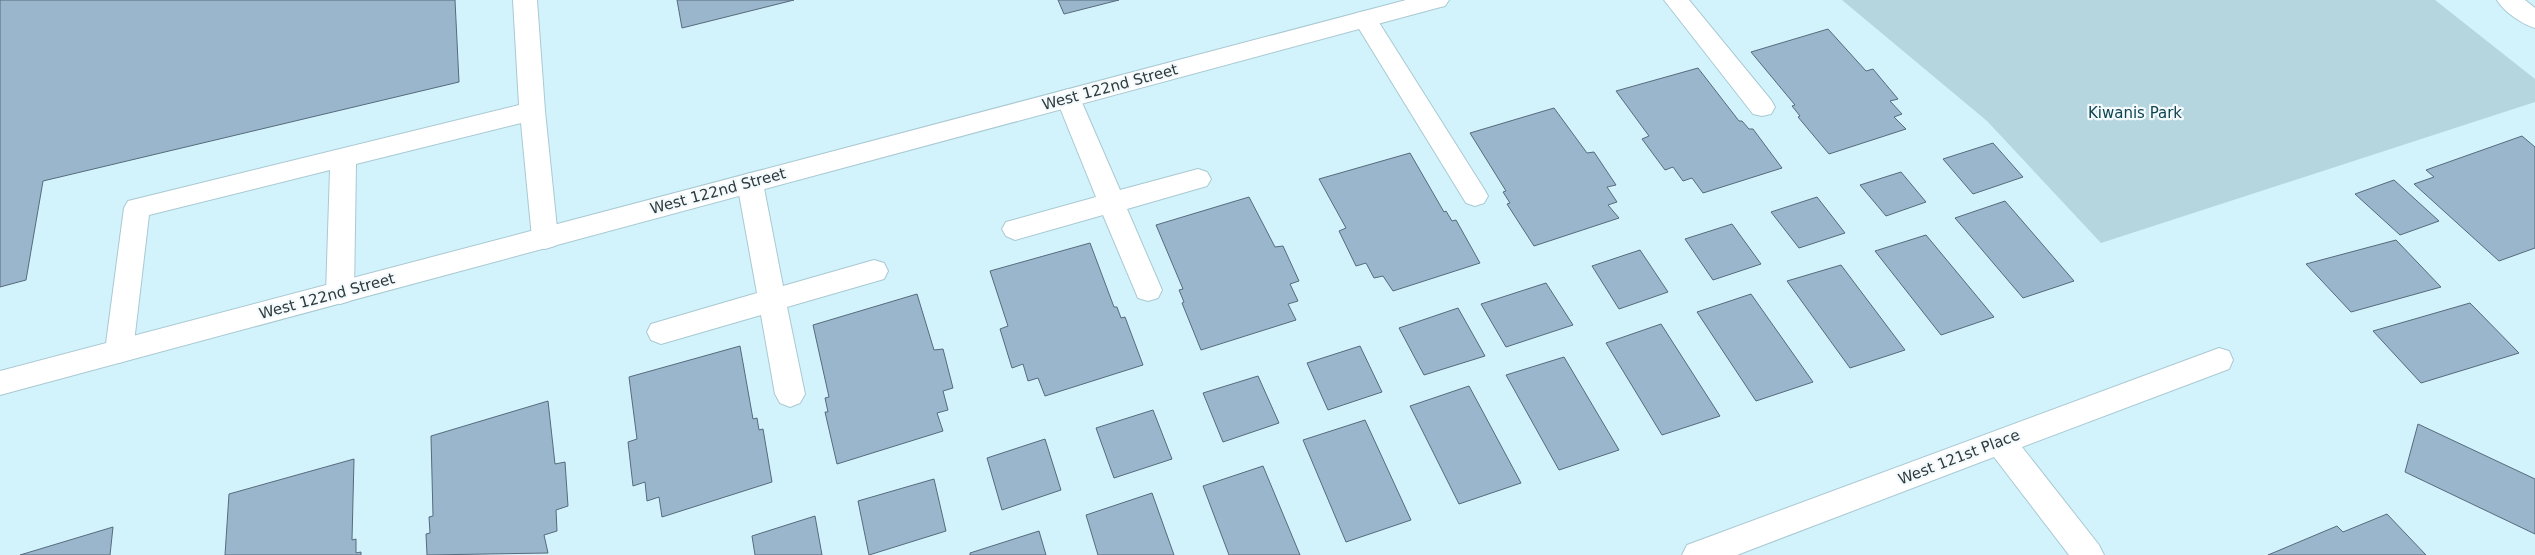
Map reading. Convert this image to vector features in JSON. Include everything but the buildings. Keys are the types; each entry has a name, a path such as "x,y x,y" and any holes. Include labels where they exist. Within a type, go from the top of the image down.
{"street":[{"path":"525,0 532,111 545,238"},
{"name":"West 122nd Street","path":"0,383 1437,0"},
{"path":"1676,0 1762,107"},
{"path":"2509,0 2535,20"},
{"path":"1365,19 1474,196"},
{"path":"1068,98 1110,203 1148,290"},
{"path":"119,351 137,208 532,111"},
{"path":"340,293 344,157"},
{"path":"1015,229 1198,179"},
{"path":"750,183 790,394"},
{"path":"661,332 874,271"},
{"name":"West 121st Place","path":"1698,555 2219,360"},
{"path":"2000,442 2088,555"}],"green space":[{"name":"Kiwanis Park","path":"1842,0 2435,0 2535,79 2535,102 2101,243 1987,121"}]}
